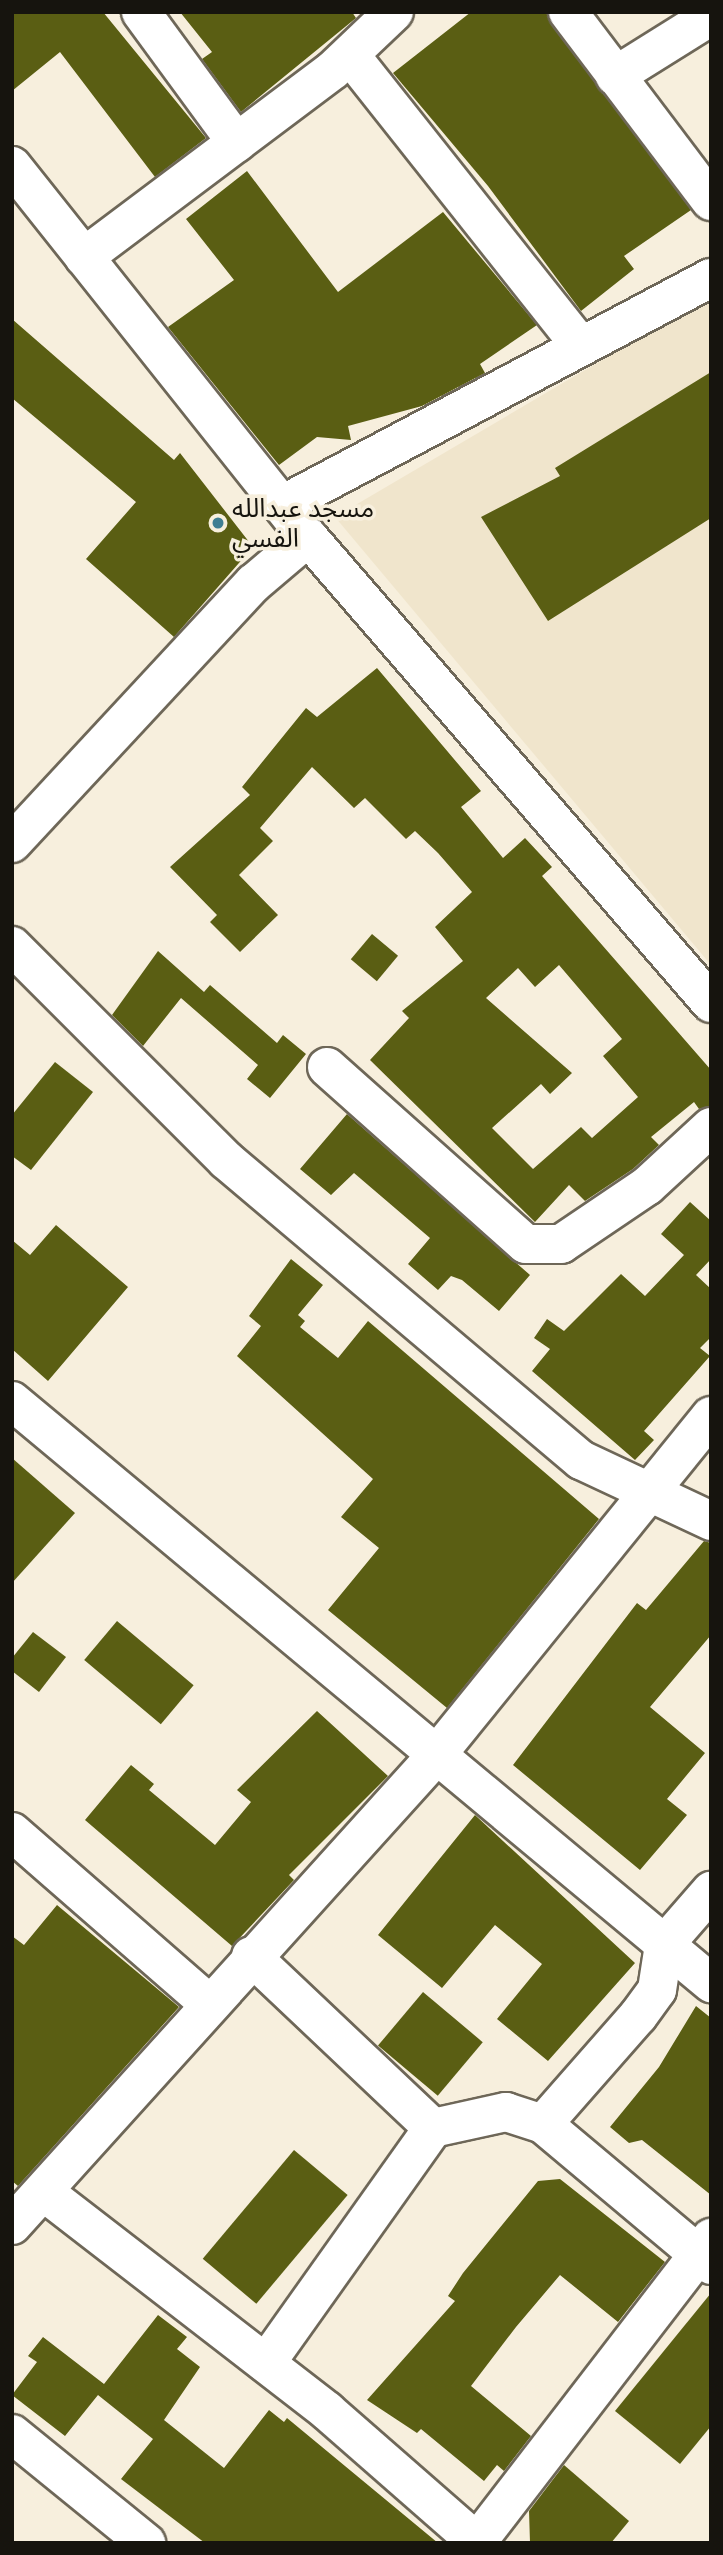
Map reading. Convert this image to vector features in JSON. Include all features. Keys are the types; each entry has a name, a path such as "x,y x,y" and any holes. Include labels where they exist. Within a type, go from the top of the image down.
{"street":[{"path":"141,12 237,143"},
{"path":"568,12 711,201"},
{"path":"615,76 711,16"},
{"path":"84,257 350,55 378,17"},
{"path":"350,55 580,345"},
{"path":"12,166 308,537 711,1003"},
{"path":"282,505 711,278"},
{"path":"12,844 254,583 308,537"},
{"path":"12,946 226,1160 582,1460 711,1521"},
{"path":"327,1067 526,1244 561,1244 647,1186 711,1128"},
{"path":"12,1401 434,1758 711,1983"},
{"path":"12,2225 44,2192 207,2002 434,1758 654,1492 711,1416"},
{"path":"12,1832 207,2002"},
{"path":"543,2124 657,1990 664,1945 711,1891"},
{"path":"251,1956 433,2128"},
{"path":"44,2192 266,2364 477,2542 706,2252 543,2124 506,2112 433,2128 266,2364"},
{"path":"12,2434 146,2543"}],"shaded area":[{"path":"711,296 711,965 335,517"}],"building":[{"path":"12,12 103,12 206,138 155,177 60,52 12,91"},
{"path":"180,12 352,12 356,18 241,112 202,59 212,52"},
{"path":"471,12 547,12 691,210 624,256 634,269 581,311 488,186 393,73"},
{"path":"247,171 338,292 443,212 537,325 480,364 485,373 422,406 348,426 351,440 317,437 279,465 168,327 234,280 186,219"},
{"path":"12,319 174,460 180,453 253,547 174,637 86,559 136,502 12,398"},
{"path":"711,372 711,518 548,621 481,517 560,476 555,468"},
{"path":"377,668 481,791 461,807 503,858 525,838 552,867 542,876 711,1070 711,1106 699,1109 694,1102 651,1137 659,1145 633,1169 585,1201 569,1185 535,1222 370,1060 409,1018 402,1011 463,961 435,927 472,892 415,831 406,839 365,798 354,808 312,767 260,828 273,841 239,875 278,915 240,952 210,922 217,915 170,867 250,795 242,787 306,708 317,717","holes":["559,965 622,1039 603,1056 638,1097 592,1138 581,1127 533,1169 492,1128 541,1084 550,1094 572,1073 486,998 518,968 535,987"]},
{"path":"372,934 398,956 377,981 351,959"},
{"path":"158,951 204,992 210,985 277,1043 283,1035 306,1054 270,1098 247,1079 258,1065 181,998 143,1046 112,1015"},
{"path":"55,1062 93,1092 31,1170 12,1156 12,1115"},
{"path":"347,1114 530,1275 499,1311 462,1280 451,1276 438,1290 408,1264 430,1238 354,1173 331,1195 300,1169"},
{"path":"690,1202 711,1221 711,1259 696,1275 711,1289 711,1337 700,1348 710,1356 644,1431 654,1440 635,1460 532,1371 550,1349 534,1338 547,1319 564,1331 621,1274 645,1296 684,1255 661,1234"},
{"path":"56,1225 128,1287 48,1381 12,1349 12,1240 30,1255"},
{"path":"291,1259 323,1285 298,1315 305,1321 300,1327 338,1358 368,1321 599,1519 447,1708 328,1610 379,1548 341,1517 373,1479 237,1356 261,1326 249,1316"},
{"path":"12,1458 75,1513 12,1583"},
{"path":"704,1541 711,1543 711,1635 650,1707 705,1753 667,1799 687,1815 640,1870 513,1765 637,1603 646,1610"},
{"path":"117,1621 194,1685 161,1724 84,1660"},
{"path":"33,1632 66,1657 39,1692 12,1671 12,1658"},
{"path":"317,1711 388,1776 289,1875 294,1880 232,1946 85,1820 131,1765 154,1784 149,1790 215,1845 251,1802 237,1790"},
{"path":"475,1815 635,1963 548,2061 497,2019 542,1964 495,1925 442,1988 378,1935"},
{"path":"57,1905 179,2007 18,2186 12,2181 12,1936 24,1945"},
{"path":"423,1992 483,2042 438,2096 378,2046"},
{"path":"696,2006 711,2018 711,2195 642,2140 629,2143 610,2127 659,2067"},
{"path":"294,2150 348,2195 256,2304 203,2259"},
{"path":"560,2179 665,2262 618,2322 560,2275 516,2327 471,2386 531,2436 504,2471 497,2465 484,2481 421,2429 417,2433 367,2400 455,2301 448,2296 463,2273 538,2181"},
{"path":"711,2293 711,2426 680,2464 615,2411"},
{"path":"158,2315 187,2337 177,2349 200,2367 164,2420 224,2468 269,2410 284,2422 287,2418 438,2543 205,2543 121,2479 153,2439 98,2395 65,2436 12,2395 37,2362 28,2356 43,2337 104,2384"},
{"path":"564,2465 629,2521 611,2543 530,2543 529,2511"}],"place":[{"name":"مسجد عبدالله الفسي","path":"218,523"}]}
